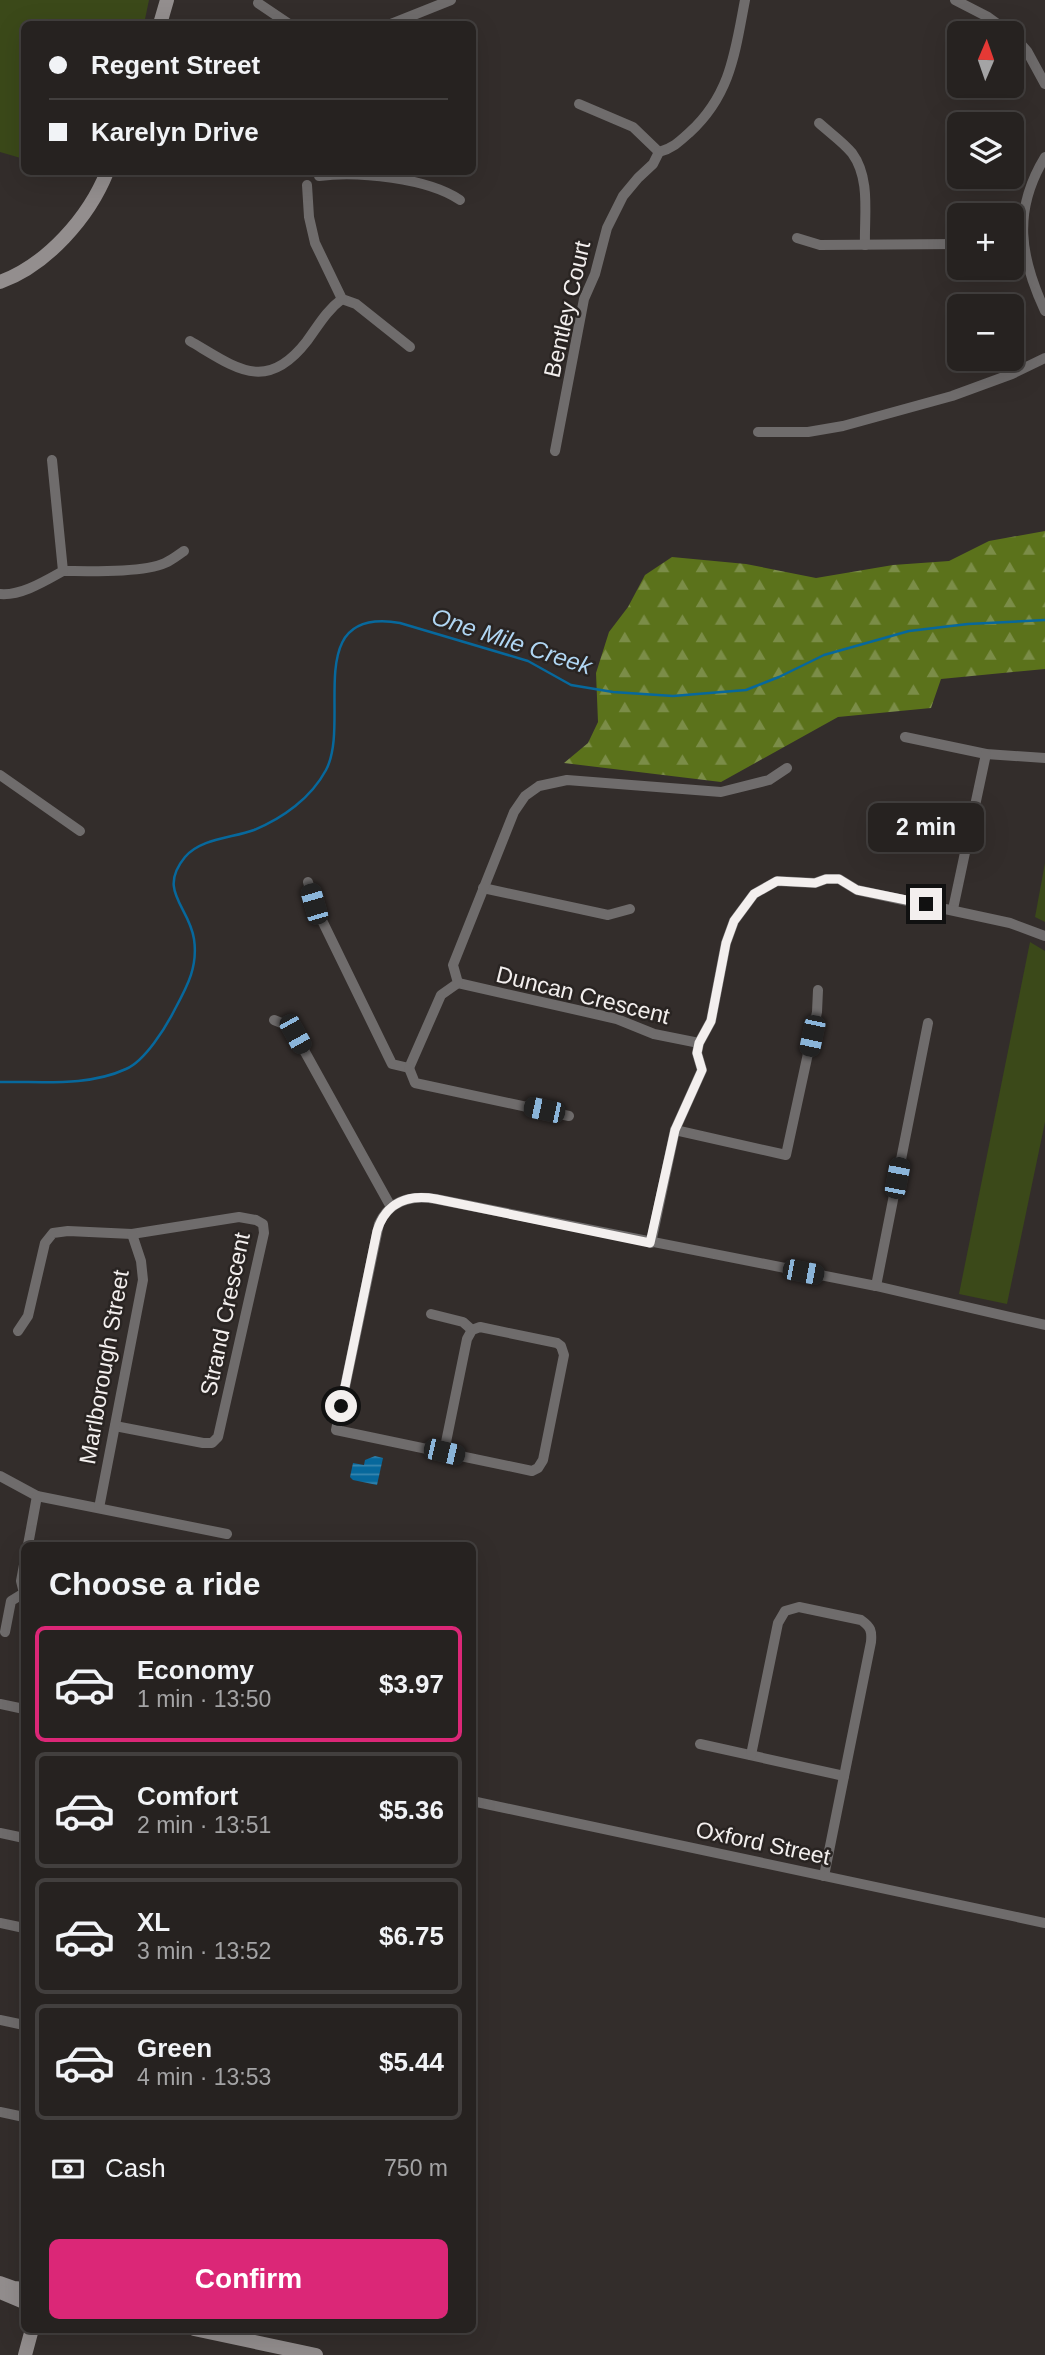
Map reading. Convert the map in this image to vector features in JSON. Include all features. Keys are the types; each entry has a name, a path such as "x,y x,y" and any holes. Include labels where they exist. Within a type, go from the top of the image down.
{"street":[{"path":"161,21 167,0"},
{"path":"398,21 451,0"},
{"path":"579,104 633,127 659,152 676,145 701,122 718,99 731,68 745,0"},
{"path":"955,0 993,21"},
{"path":"258,3 285,21"},
{"path":"1024,48 1045,85"},
{"path":"819,123 851,153 861,171 865,194 865,245"},
{"name":"Bentley Court","path":"555,451 584,299 607,228 623,196 653,164 659,152"},
{"path":"1024,212 1027,196 1045,157"},
{"path":"0,282 17,276 54,247 78,221 106,175"},
{"path":"298,175 300,182 307,185 316,182 319,175"},
{"path":"342,175 400,179 439,187 460,200"},
{"path":"307,185 309,217 315,243 342,299 356,304 410,347"},
{"path":"797,238 820,245 947,244"},
{"path":"1024,246 1029,273 1045,312"},
{"path":"190,341 243,370 257,372 272,369 284,365 294,356 329,311 342,299"},
{"path":"758,432 808,432 843,426 953,396 1012,374 1045,358"},
{"path":"52,460 63,571"},
{"path":"0,594 36,586 63,571 156,566 184,551"},
{"path":"905,737 986,754 1045,758"},
{"path":"953,909 986,754"},
{"path":"569,1116 415,1083 409,1068 441,995 457,983 453,965 514,812 525,796 539,786 567,780 721,792 769,780 787,768"},
{"path":"0,775 80,831"},
{"path":"650,1243 675,1130 702,1070 697,1053 699,1043 711,1021 726,943 734,921 754,894 777,881 815,883 826,879 839,879 857,890 953,909 1010,923 1045,936"},
{"path":"307,882 314,904 392,1064 409,1068"},
{"path":"483,888 608,915 630,909"},
{"name":"Duncan Crescent","path":"457,983 617,1019 654,1034 699,1043"},
{"path":"675,1130 786,1154 817,1012 818,990"},
{"path":"274,1020 289,1026 295,1034 391,1207"},
{"path":"876,1286 928,1023"},
{"path":"444,1452 467,1339 472,1330 480,1327 557,1343 563,1350 565,1360 543,1460 538,1468 528,1471 336,1430 377,1231 391,1207 405,1199 422,1197 876,1286 1045,1325"},
{"name":"Strand Crescent","path":"115,1426 203,1443 212,1443 218,1437 264,1233 263,1224 239,1217 132,1234"},
{"path":"18,1331 28,1316 45,1243 53,1233 68,1231 132,1234"},
{"name":"Marlborough Street","path":"99,1508 143,1280 141,1261 132,1234"},
{"path":"431,1314 463,1321 472,1330"},
{"path":"0,1476 37,1496 227,1534"},
{"path":"29,1542 37,1496"},
{"path":"5,1633 11,1601 21,1595"},
{"path":"751,1755 778,1623 785,1611 799,1607 862,1620 872,1630 871,1642 824,1876"},
{"path":"0,1704 21,1708"},
{"path":"700,1744 844,1776"},
{"name":"Oxford Street","path":"476,1802 1045,1923"},
{"path":"0,1833 21,1837"},
{"path":"0,1923 21,1927"},
{"path":"0,2020 21,2024"},
{"path":"0,2112 21,2116"},
{"path":"0,2283 21,2290"},
{"path":"0,2292 21,2301"},
{"path":"24,2355 29,2333"},
{"path":"213,2333 316,2355"}],"green space":[{"path":"0,0 149,0 145,21 21,21 21,158 0,152"},
{"path":"1045,531 1045,669 941,679 931,708 838,717 721,782 564,763 588,743 598,722 596,673 609,632 628,607 645,575 672,557 746,564 816,578 893,565 949,561 989,541"},
{"path":"1045,863 1045,922 1035,917"},
{"path":"1030,942 1045,951 1045,1122 1007,1304 959,1294"}],"water":[{"path":"375,1456 383,1458 377,1485 350,1477 353,1463 364,1465 365,1460"}],"waterway":[{"name":"One Mile Creek","path":"0,1082 80,1081 111,1075 133,1065 161,1034 188,983 195,958 191,927 174,889 177,869 185,857 200,846 254,830 286,813 320,780 333,749 335,672 339,649 350,632 369,622 400,623 528,661 571,685 613,692 673,696 746,690 824,655 909,631 968,624 1045,620"}],"route":[{"path":"341,1406 377,1231 384,1215 400,1201 417,1197 436,1199 650,1243 675,1130 702,1070 697,1053 699,1043 711,1021 726,943 734,921 754,894 777,881 815,883 826,879 839,879 857,890 926,904"}]}
